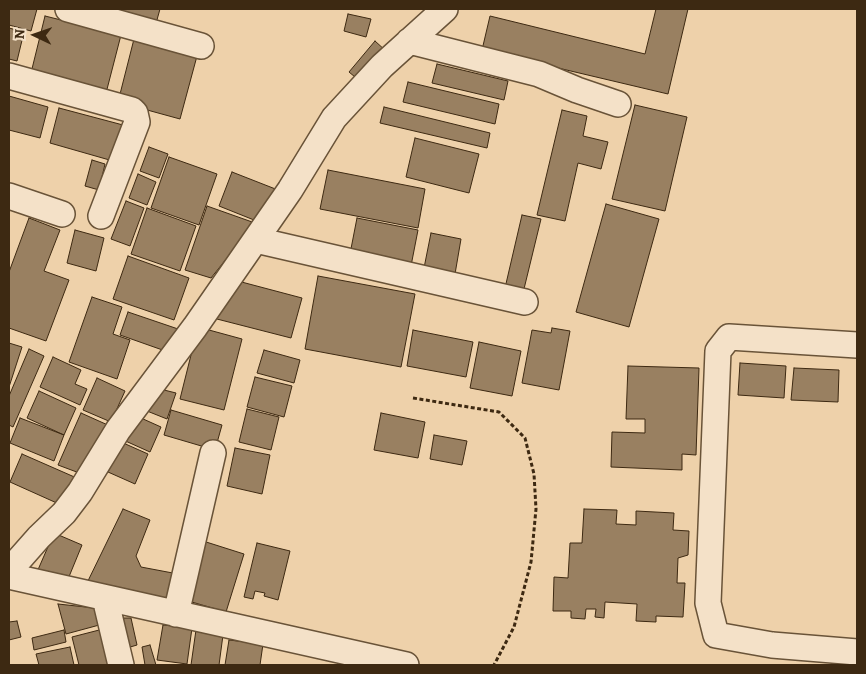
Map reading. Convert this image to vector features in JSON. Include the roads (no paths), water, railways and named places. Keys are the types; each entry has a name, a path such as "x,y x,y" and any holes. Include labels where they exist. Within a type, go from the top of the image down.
{"street":[{"path":"68,9 201,46"},
{"path":"9,571 39,537 64,513 80,492 118,430 195,327 290,190 334,118 382,66 445,9"},
{"path":"410,42 539,74 576,90 618,104"},
{"path":"9,76 132,110 135,113 137,122 101,216"},
{"path":"9,196 62,214"},
{"path":"256,240 524,302"},
{"path":"857,345 729,337 718,351 708,604 716,635 772,645 857,652"},
{"path":"176,614 213,453"},
{"path":"9,576 406,665"},
{"path":"105,598 121,665"}]}
